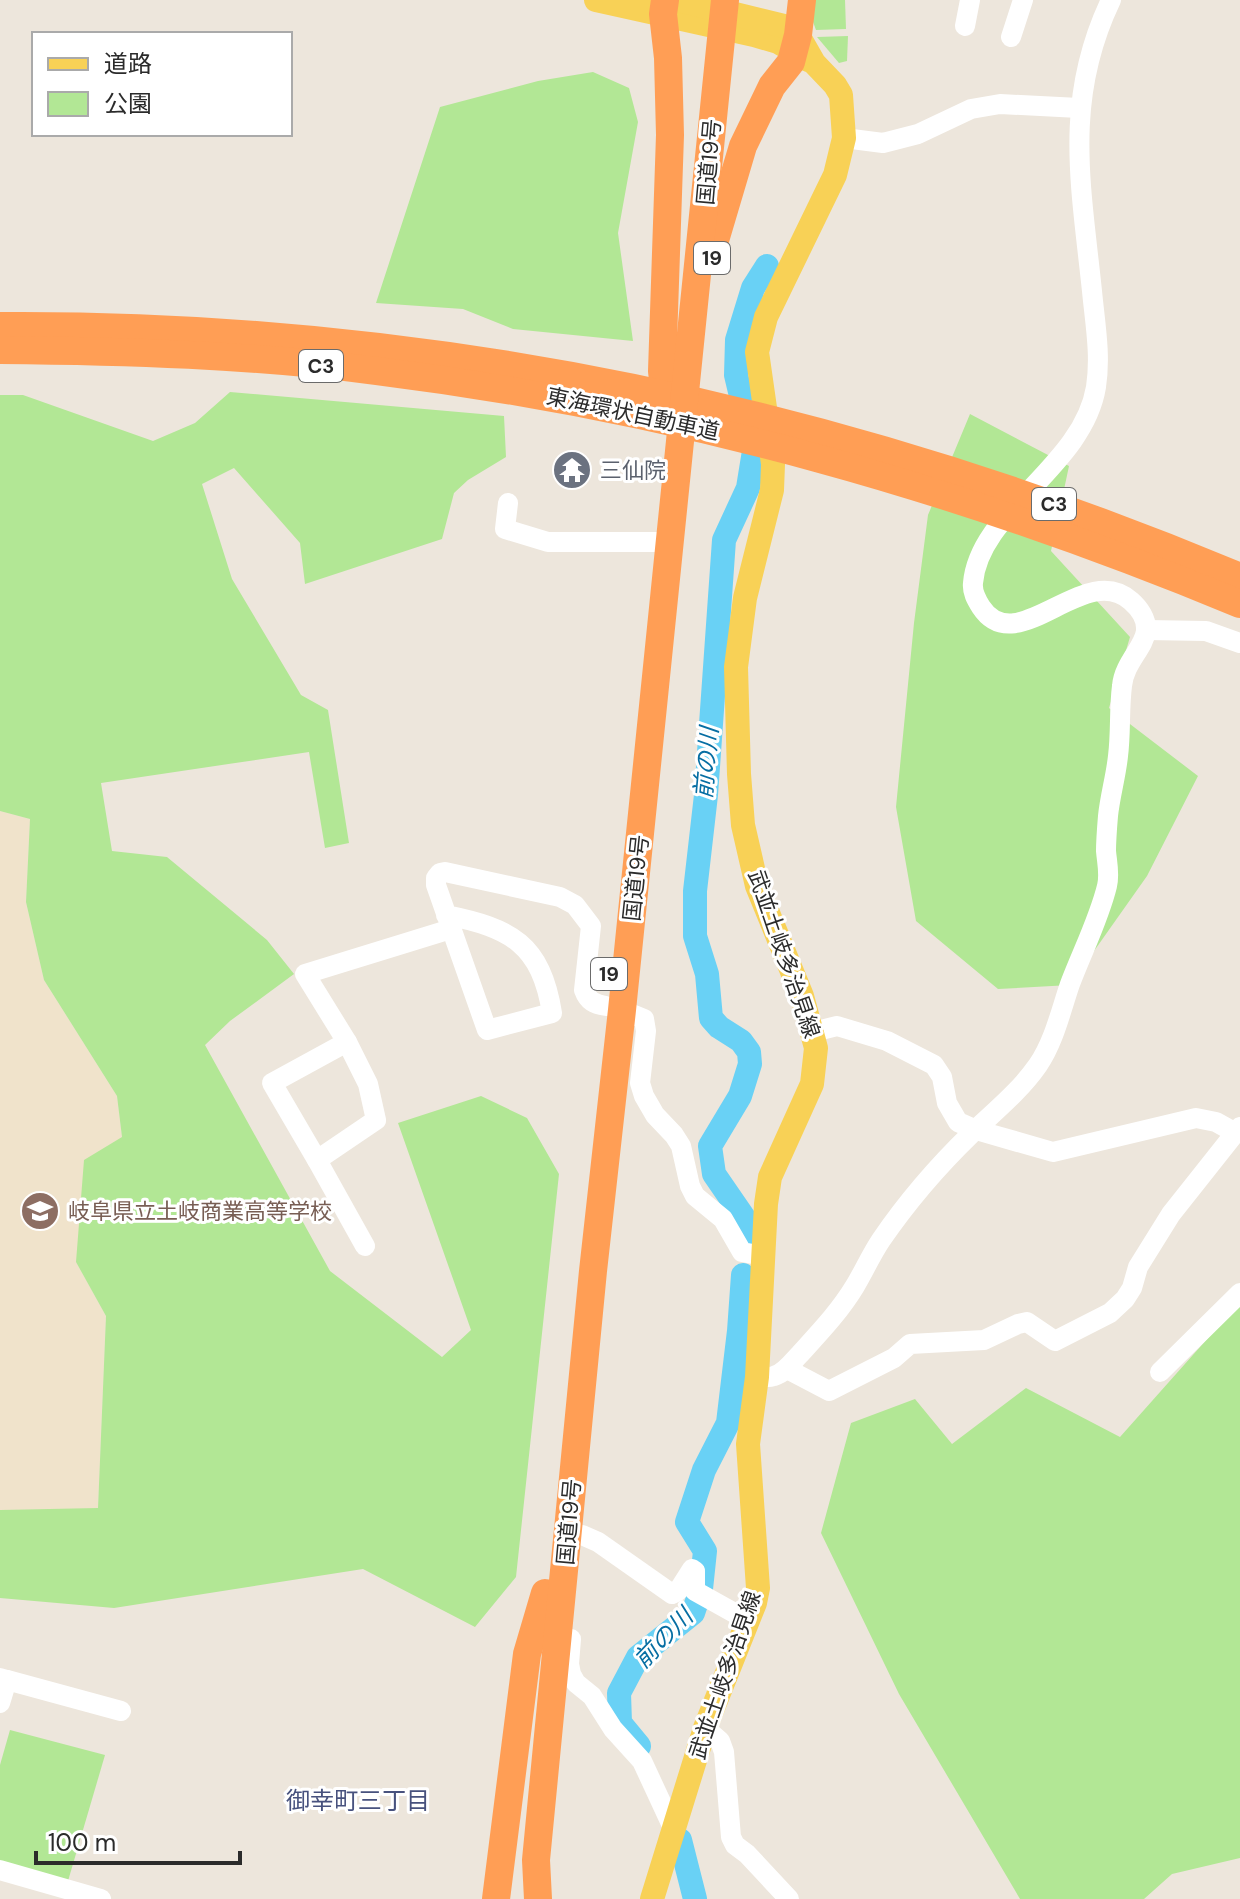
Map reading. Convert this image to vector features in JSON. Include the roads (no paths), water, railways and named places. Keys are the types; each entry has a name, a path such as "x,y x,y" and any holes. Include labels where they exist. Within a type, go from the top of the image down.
{"highway":[{"name":"国道19号","path":"522,1899 523,1846 545,1593 675,496 712,49 709,0"},
{"name":"国道19号","path":"538,1899 536,1860 593,1271 636,697 656,542 648,404 712,49 725,0"},
{"name":"19","path":"675,496 686,470 710,270 723,208 743,146 757,115 798,45 802,0"},
{"name":"19","path":"648,404 662,371 670,135 669,5"},
{"name":"東海環状自動車道","path":"0,326 257,335 506,364 648,404 743,437 872,472 997,511 1085,542 1240,604"},
{"name":"東海環状自動車道","path":"0,350 251,359 374,370 648,404 863,443 1093,518 1240,577"},
{"path":"496,1899 527,1654 545,1593"}],"main road":[{"name":"武並土岐多治見線","path":"596,0 669,5 754,35 798,45 841,95 844,138 835,175 766,317 757,352 771,439 772,490 745,598 736,667 743,825 757,886 802,996 813,1032 816,1064 812,1084 770,1177 766,1204 757,1377 748,1444 758,1588 705,1728 652,1899"}],"street":[{"path":"792,0 798,45"},
{"path":"965,26 970,0"},
{"path":"1011,37 1023,0"},
{"path":"757,1377 775,1376 787,1369 837,1312 890,1227 939,1167 1015,1092 1039,1063 1108,882 1109,809 1118,760 1122,687 1128,662 1146,630 1143,617 1134,604 1112,589 1100,589 1013,624 986,615 976,600 972,586 980,552 1060,458 1080,428 1095,391 1098,355 1080,176 1079,108 1100,23 1111,0"},
{"path":"844,138 883,143 918,134 971,109 1000,104 1079,108"},
{"path":"508,503 505,529 548,542 656,542"},
{"path":"1146,630 1206,631 1240,643"},
{"path":"317,1160 376,1120 368,1084 347,1042 305,974 448,922 477,922 504,932 534,956 548,986 552,1013 487,1030 448,922 436,885 436,878 445,872 560,897 575,905 591,926 584,990 586,996 596,1005 644,1019 646,1031 640,1083 655,1115 681,1146 695,1196 723,1219 742,1252 763,1256"},
{"path":"787,1369 829,1391 894,1358 910,1344 984,1340 1027,1322 1055,1341 1110,1313 1132,1288 1138,1267 1171,1214 1237,1129 1190,1118 1053,1152 958,1122 947,1103 942,1077 934,1065 874,1035 837,1026 813,1032"},
{"path":"347,1042 272,1083 365,1246"},
{"path":"1160,1372 1240,1293"},
{"path":"574,1467 585,1470 569,1664 571,1674 642,1761 674,1830"},
{"path":"582,1535 598,1542 672,1594 678,1591 692,1569 699,1593 747,1620"},
{"path":"0,1703 3,1679 121,1711"},
{"path":"705,1728 720,1741 724,1752 731,1837 735,1845 789,1899"},
{"path":"0,1870 101,1899"}],"waterway":[{"name":"前の川","path":"746,1235 747,1222 714,1174 710,1146 740,1096 750,1064 749,1052 741,1041 711,1018 707,974 695,936 695,891 706,795 724,540 748,488 754,451 736,375 737,340 753,288 767,266"},
{"name":"前の川","path":"639,1746 620,1723 619,1693 638,1657 693,1613 701,1589 705,1551 687,1522 704,1470 728,1423 743,1275"},
{"name":"前の川","path":"680,1840 695,1899"}],"place":[{"name":"三仙院","path":"572,470"},
{"name":"岐阜県立土岐商業高等学校","path":"40,1211"}],"district":[{"name":"御幸町三丁目","path":"358,1800"}]}
